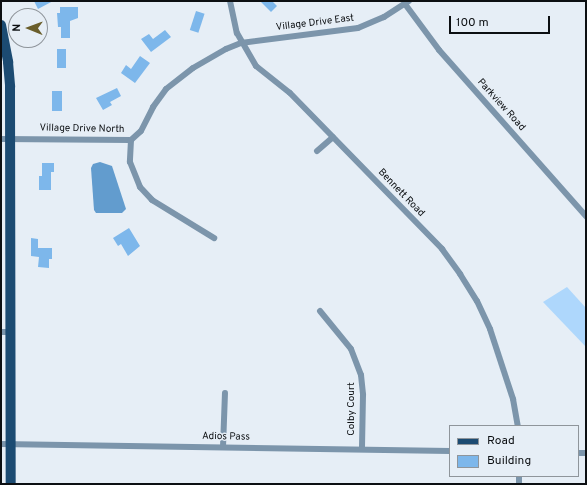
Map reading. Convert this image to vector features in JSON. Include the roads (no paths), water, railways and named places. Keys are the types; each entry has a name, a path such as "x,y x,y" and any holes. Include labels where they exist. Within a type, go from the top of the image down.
{"main road":[{"path":"1,25 9,74 6,138 6,444 11,484"}],"street":[{"name":"Bennett Road","path":"230,1 235,27 241,42 256,66 287,90 442,249 460,274 477,300 490,329 513,399 518,425"},
{"name":"Village Drive East","path":"241,42 358,28 384,17 407,2"},
{"name":"Parkview Road","path":"407,2 439,50 586,216"},
{"name":"Village Drive North","path":"6,138 131,140 141,131 153,107 166,89 193,68 241,42"},
{"path":"317,151 333,137"},
{"path":"131,140 130,162 140,187 152,200 214,238"},
{"name":"Colby Court","path":"320,311 351,349 361,375 363,395 362,449"},
{"path":"224,448 225,393"},
{"name":"Adios Pass","path":"6,444 449,450"}]}
